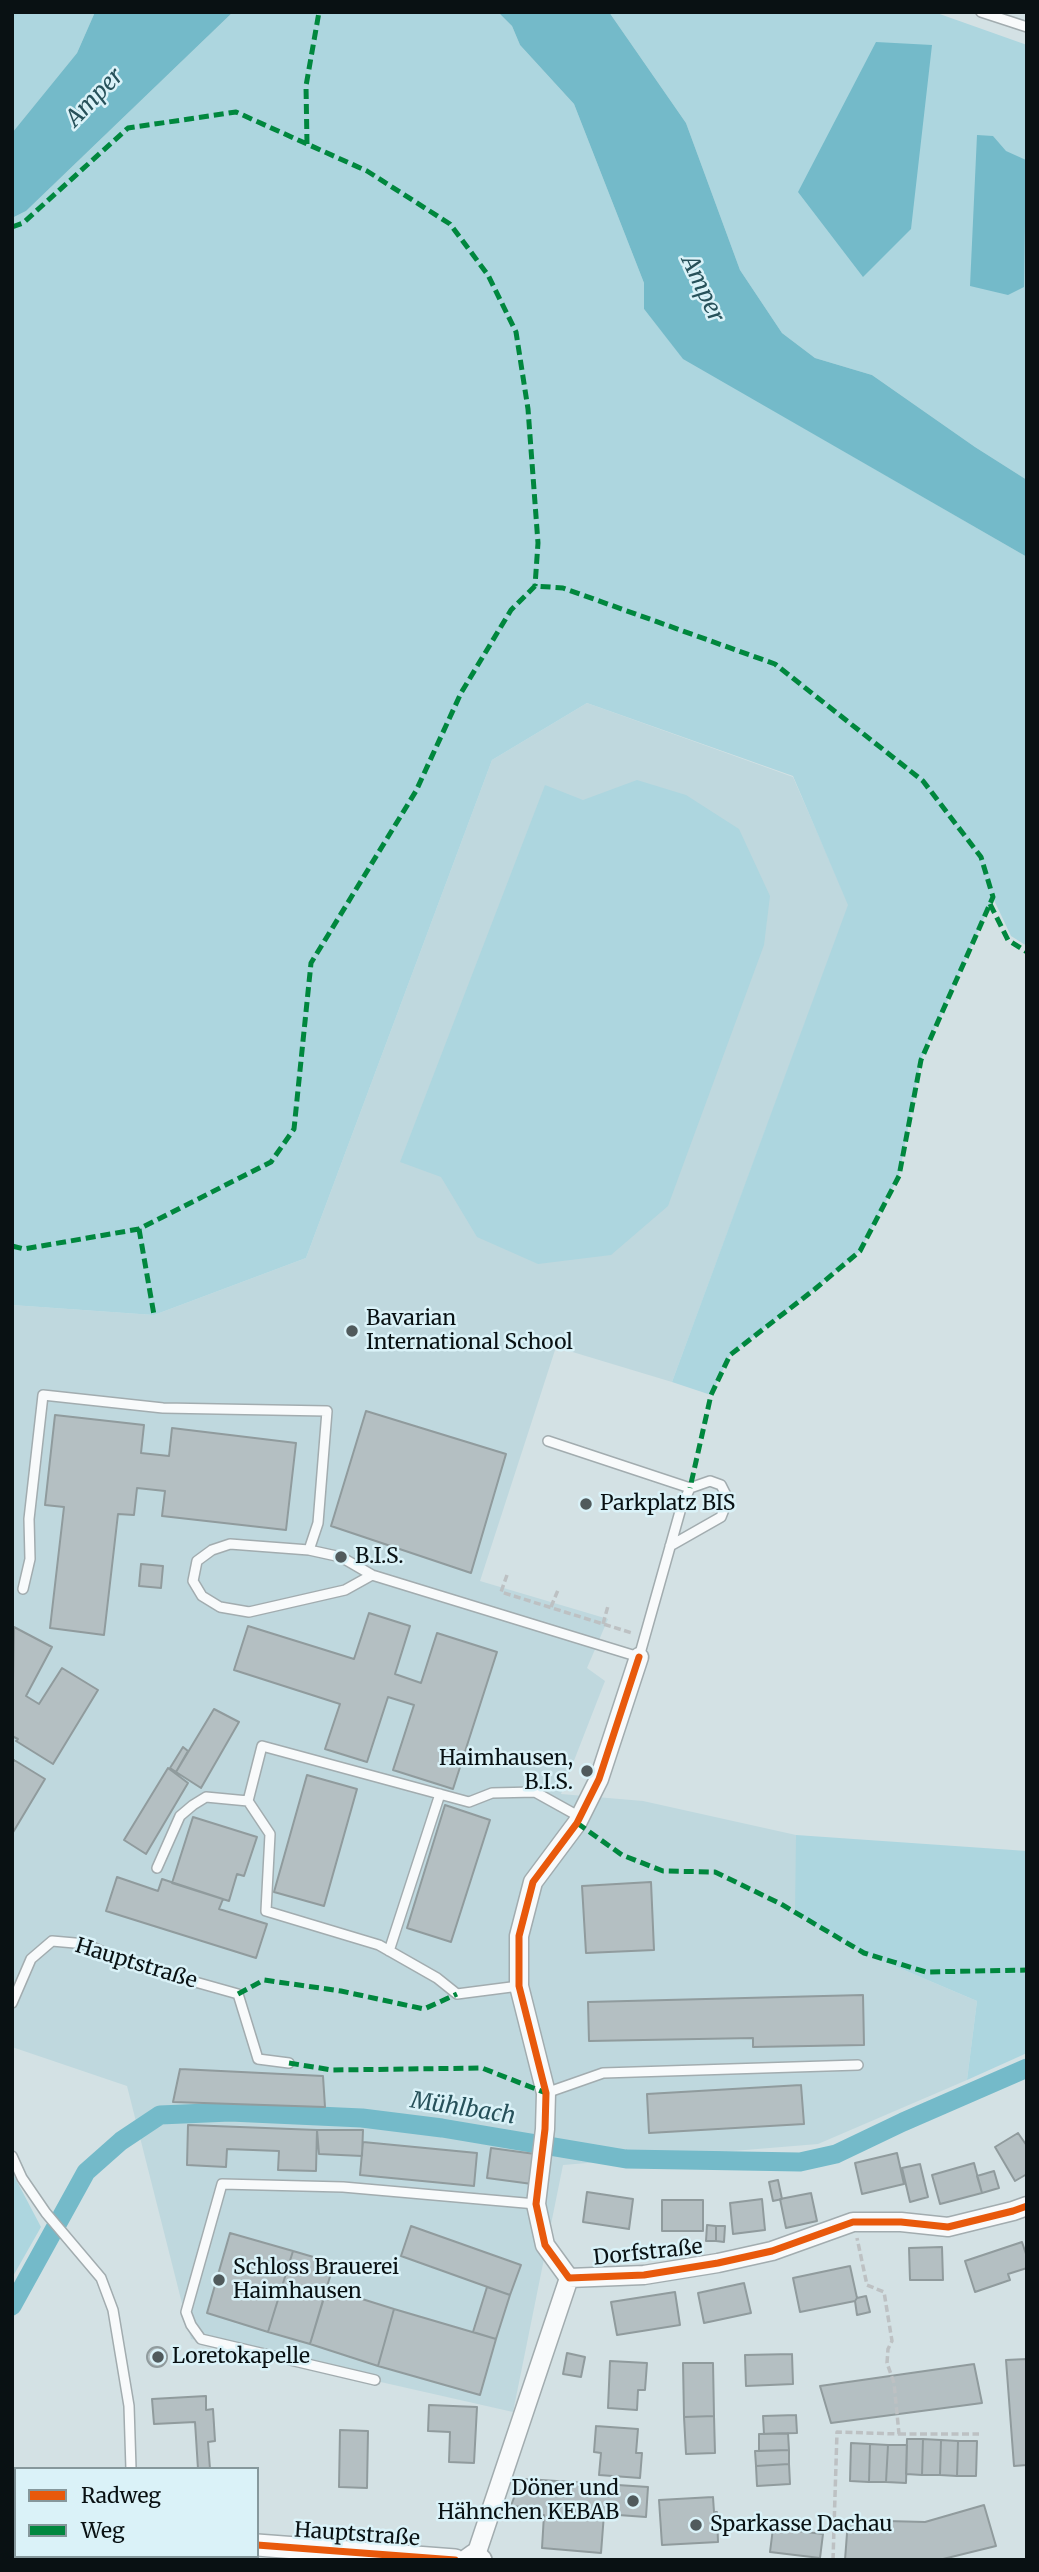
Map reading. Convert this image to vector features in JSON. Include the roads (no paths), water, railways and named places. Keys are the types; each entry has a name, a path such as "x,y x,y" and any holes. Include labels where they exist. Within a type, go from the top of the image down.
{"street":[{"name":"Dorfstraße","path":"569,2278 545,2245 536,2204 545,2129 546,2093 519,1986 519,1936 533,1882 580,1817 599,1779 639,1657"},
{"name":"Dorfstraße","path":"569,2278 645,2276 718,2263 772,2251 853,2222 901,2222 948,2227 1027,2206"},
{"name":"Dorfstraße","path":"474,2558 569,2278"},
{"name":"Hauptstraße","path":"259,2545 309,2555 455,2560"}],"lane":[{"path":"981,12 1027,27"},
{"path":"23,1589 30,1559 29,1519 43,1395 163,1408 327,1411 318,1524 309,1550"},
{"path":"548,1441 690,1488 710,1481 721,1485 728,1499 721,1517 670,1546"},
{"path":"372,1574 345,1590 248,1612 219,1607 202,1595 193,1581 197,1561 212,1550 230,1544 309,1550 341,1558 372,1574 639,1657 670,1546 690,1488"},
{"path":"519,1986 457,1994 437,1978 379,1945 266,1911 270,1835 248,1801 262,1746 469,1802 492,1793 535,1792 580,1817"},
{"path":"389,1951 440,1794"},
{"path":"157,1868 180,1816 192,1805 206,1797 248,1801"},
{"name":"Hauptstraße","path":"12,2003 31,1959 52,1941 86,1944 124,1962 238,1994 258,2059 289,2063"},
{"path":"546,2093 603,2073 858,2065"},
{"path":"12,2156 22,2178 46,2213 101,2278 113,2310 129,2406 131,2467"},
{"path":"375,2380 201,2339 186,2312 222,2183 342,2187 536,2204"}],"water":[{"name":"Amper","path":"95,12 233,12 26,211 12,218 12,133 77,53"},
{"name":"Amper","path":"498,12 609,12 686,123 740,270 782,333 815,358 872,375 1027,480 1027,557 683,359 644,309 644,283 574,104 520,45 512,26"},
{"path":"876,42 932,45 911,229 863,277 798,192"},
{"path":"977,135 993,136 1006,151 1026,160 1024,287 1008,295 970,286"}],"waterway":[{"name":"Mühlbach","path":"12,2306 86,2172 121,2141 160,2115 230,2112 362,2118 442,2128 626,2159 800,2162 836,2154 1027,2068"}],"place":[{"name":"Bavarian International School","path":"352,1331"},
{"name":"Parkplatz BIS","path":"586,1504"},
{"name":"B.I.S.","path":"341,1557"},
{"name":"Haimhausen, B.I.S.","path":"587,1771"},
{"name":"Schloss Brauerei Haimhausen","path":"219,2280"},
{"name":"Loretokapelle","path":"158,2357"},
{"name":"Döner und Hähnchen KEBAB","path":"633,2501"},
{"name":"Sparkasse Dachau","path":"696,2525"}]}
